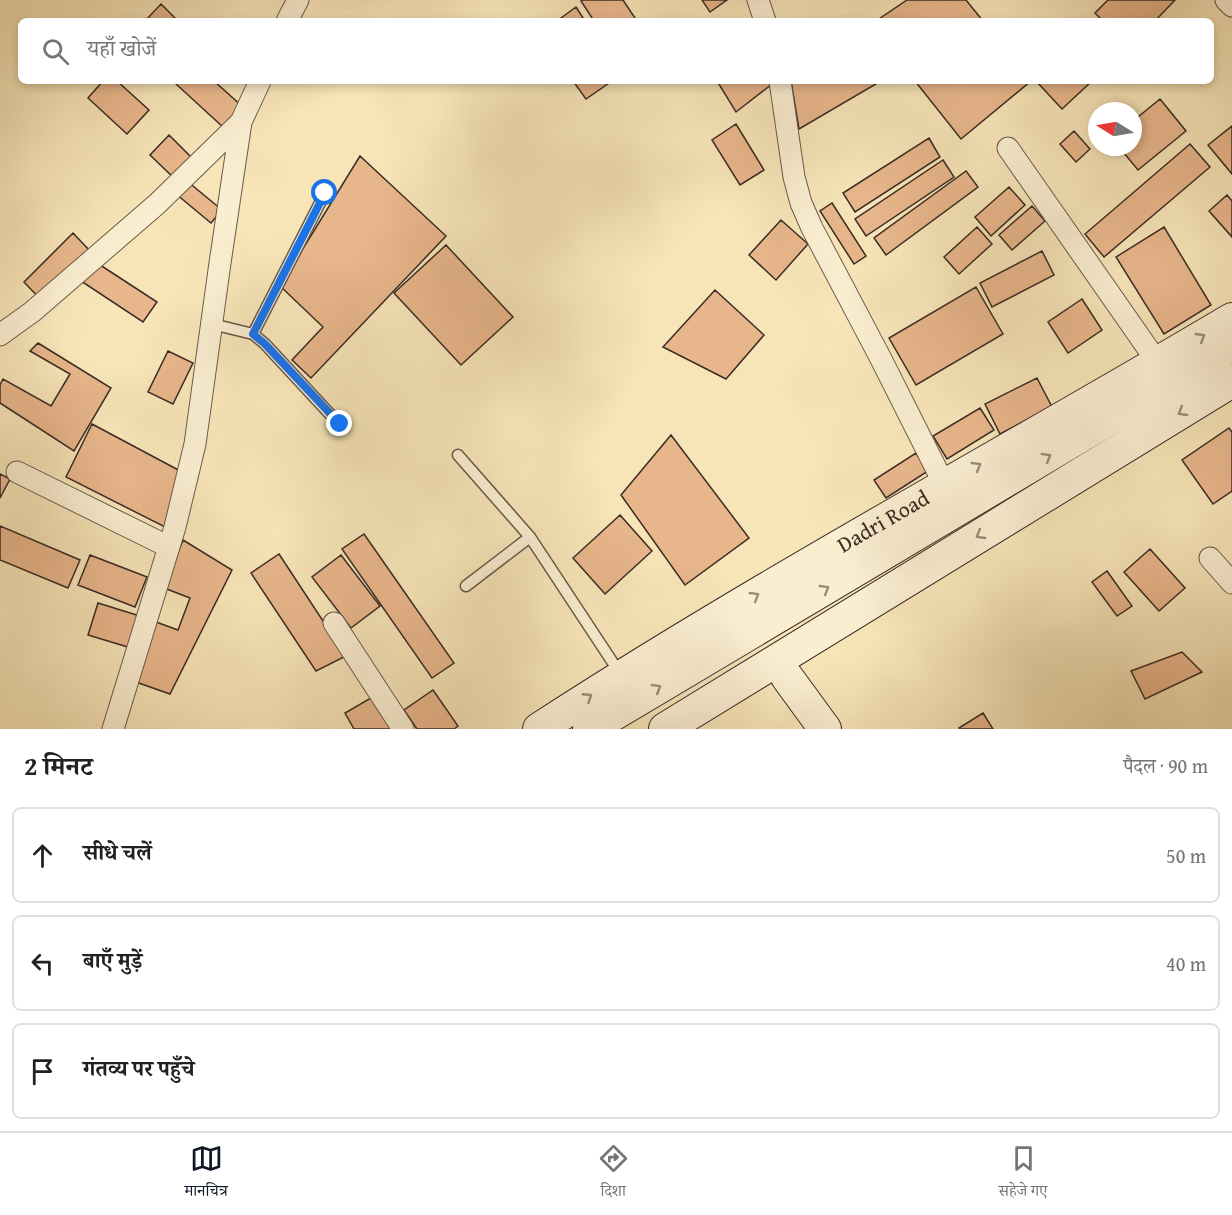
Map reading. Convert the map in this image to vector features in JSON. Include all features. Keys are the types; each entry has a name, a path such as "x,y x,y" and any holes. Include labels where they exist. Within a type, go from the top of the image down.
{"street":[{"path":"289,18 298,0"},
{"path":"758,0 764,18"},
{"path":"1226,0 1232,6"},
{"path":"114,729 169,547 195,444 219,263 242,122 259,84"},
{"path":"780,84 801,203 944,484"},
{"path":"0,335 32,312 156,204 242,122"},
{"path":"1008,148 1158,363"},
{"name":"Dadri Road","path":"539,729 621,676 944,484 1232,319"},
{"path":"589,729 1232,346"},
{"path":"664,729 1232,381"},
{"path":"702,729 1232,405"},
{"path":"17,472 169,547"},
{"path":"1210,558 1232,583"},
{"path":"334,623 403,729"},
{"path":"786,677 825,729"}],"lane":[{"path":"253,334 325,193"},
{"path":"212,324 253,334 340,424"},
{"path":"458,455 530,537 621,676"},
{"path":"466,586 530,537"}],"building":[{"path":"623,0 635,18 592,18 581,1"},
{"path":"702,0 727,0 710,12"},
{"path":"907,0 966,0 981,18 880,18"},
{"path":"1108,0 1175,0 1158,18 1100,18 1095,13"},
{"path":"161,4 175,18 148,18"},
{"path":"576,7 583,18 561,18"},
{"path":"100,84 120,84 149,110 127,134 88,98"},
{"path":"176,84 217,84 243,107 224,128"},
{"path":"575,84 608,84 586,99"},
{"path":"719,84 772,84 736,112"},
{"path":"792,84 876,84 799,129"},
{"path":"917,84 1027,84 961,139"},
{"path":"1039,84 1089,84 1062,109"},
{"path":"1160,99 1186,131 1138,170 1126,156 1142,156 1142,114"},
{"path":"736,124 764,170 740,185 712,140"},
{"path":"1232,126 1232,174 1208,145"},
{"path":"1074,131 1088,147 1088,151 1076,162 1060,144"},
{"path":"169,135 195,161 176,180 150,155"},
{"path":"929,138 940,157 855,212 843,193"},
{"path":"1190,144 1210,167 1104,257 1085,234"},
{"path":"360,156 446,236 311,378 292,360 323,327 280,286"},
{"path":"943,160 954,177 866,236 855,219"},
{"path":"966,171 978,187 886,255 874,238"},
{"path":"187,181 222,210 211,223 176,194"},
{"path":"1009,187 1025,205 991,236 975,217"},
{"path":"1227,195 1232,201 1232,237 1209,211"},
{"path":"832,203 866,256 854,264 820,211"},
{"path":"1032,206 1045,221 1012,250 999,235"},
{"path":"781,220 808,244 776,280 749,255"},
{"path":"977,227 992,244 959,274 944,257"},
{"path":"1164,227 1211,305 1164,334 1116,257"},
{"path":"73,233 91,252 43,302 24,282"},
{"path":"446,245 513,317 461,365 394,293"},
{"path":"1042,251 1054,275 992,307 980,283"},
{"path":"91,259 157,302 143,322 78,279"},
{"path":"976,287 1003,334 916,385 889,338"},
{"path":"715,290 764,335 726,379 663,347"},
{"path":"1082,299 1102,330 1068,353 1048,322"},
{"path":"38,343 111,388 74,451 0,403 0,385 3,379 51,406 70,374 30,351"},
{"path":"168,351 193,363 173,404 148,392"},
{"path":"1037,378 1052,407 1000,434 985,404"},
{"path":"980,408 994,430 947,459 933,436"},
{"path":"92,424 184,473 169,529 66,477"},
{"path":"1229,428 1232,432 1232,491 1213,504 1182,460"},
{"path":"671,435 749,538 685,585 621,495"},
{"path":"916,453 928,471 886,498 874,480"},
{"path":"0,474 10,479 0,498"},
{"path":"620,515 652,551 605,594 573,558"},
{"path":"0,526 80,560 68,588 0,560"},
{"path":"364,534 454,663 432,678 342,549"},
{"path":"183,540 232,570 170,694 133,681 156,622 178,630 190,598 164,588"},
{"path":"1150,549 1185,588 1159,611 1124,572"},
{"path":"279,554 346,656 316,671 251,573"},
{"path":"90,555 147,577 135,607 78,585"},
{"path":"341,555 380,606 351,628 312,577"},
{"path":"1107,571 1132,606 1117,616 1092,582"},
{"path":"98,603 140,616 131,648 88,635"},
{"path":"1182,652 1202,672 1145,699 1131,671"},
{"path":"433,690 458,726 454,729 417,729 404,710"},
{"path":"376,695 395,729 354,729 345,713"},
{"path":"983,713 993,729 959,728"}],"route":[{"path":"325,193 253,334 340,424"}]}
